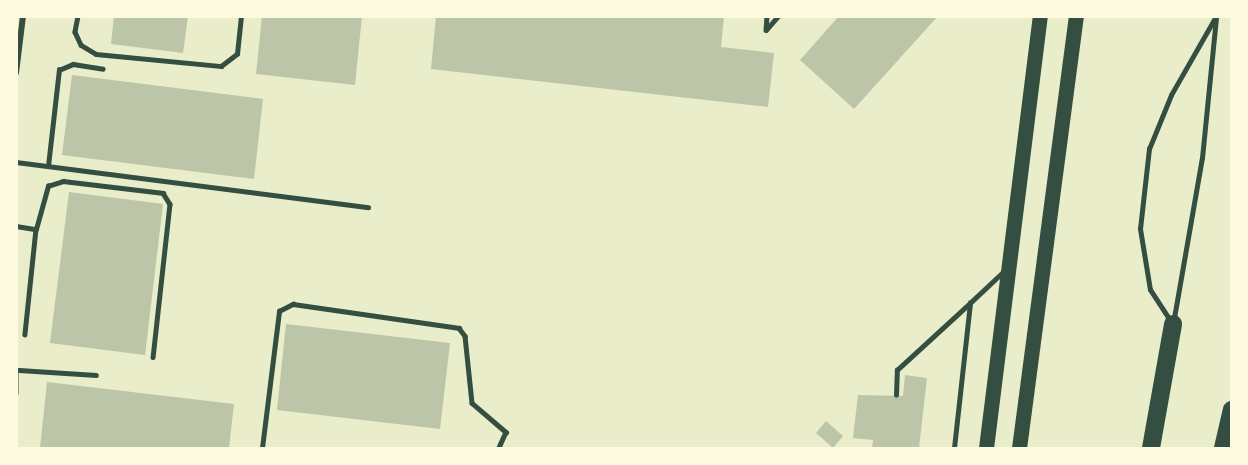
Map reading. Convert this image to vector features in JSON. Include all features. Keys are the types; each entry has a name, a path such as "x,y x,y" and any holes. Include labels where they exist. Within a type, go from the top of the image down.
{"highway":[{"path":"1151,448 1173,324"},
{"path":"1223,448 1232,410"}],"main road":[{"path":"986,448 1040,16"},
{"path":"1019,448 1076,16"}],"street":[{"path":"16,73 23,16"}],"lane":[{"path":"78,16 75,33 81,45 96,54 221,66 237,54 241,16"},
{"path":"767,16 766,30 778,16"},
{"path":"1173,324 1202,158 1216,16"},
{"path":"1173,324 1150,290 1140,229 1149,149 1171,95 1216,16"},
{"path":"48,166 59,70 73,64 103,69"},
{"path":"16,162 368,207"},
{"path":"25,334 36,229 48,186 63,182 163,193 170,204 153,357"},
{"path":"16,226 36,229"},
{"path":"896,395 897,370 1008,267"},
{"path":"954,448 969,303"},
{"path":"262,448 279,311 292,304 459,328 465,336 472,403 506,432 499,448"},
{"path":"16,393 18,370 96,375"}],"building":[{"path":"114,16 188,16 183,53 111,44"},
{"path":"262,16 362,16 355,85 256,74"},
{"path":"436,16 724,16 721,47 774,53 768,107 431,69"},
{"path":"839,16 938,16 854,109 800,60"},
{"path":"72,75 263,99 254,179 62,155"},
{"path":"69,192 163,204 145,355 50,343"},
{"path":"286,324 450,343 440,429 277,410"},
{"path":"905,375 927,378 919,448 872,448 873,440 853,438 858,395 903,396"},
{"path":"47,382 234,404 229,448 40,448"},
{"path":"826,421 843,436 833,448 816,433"}]}
